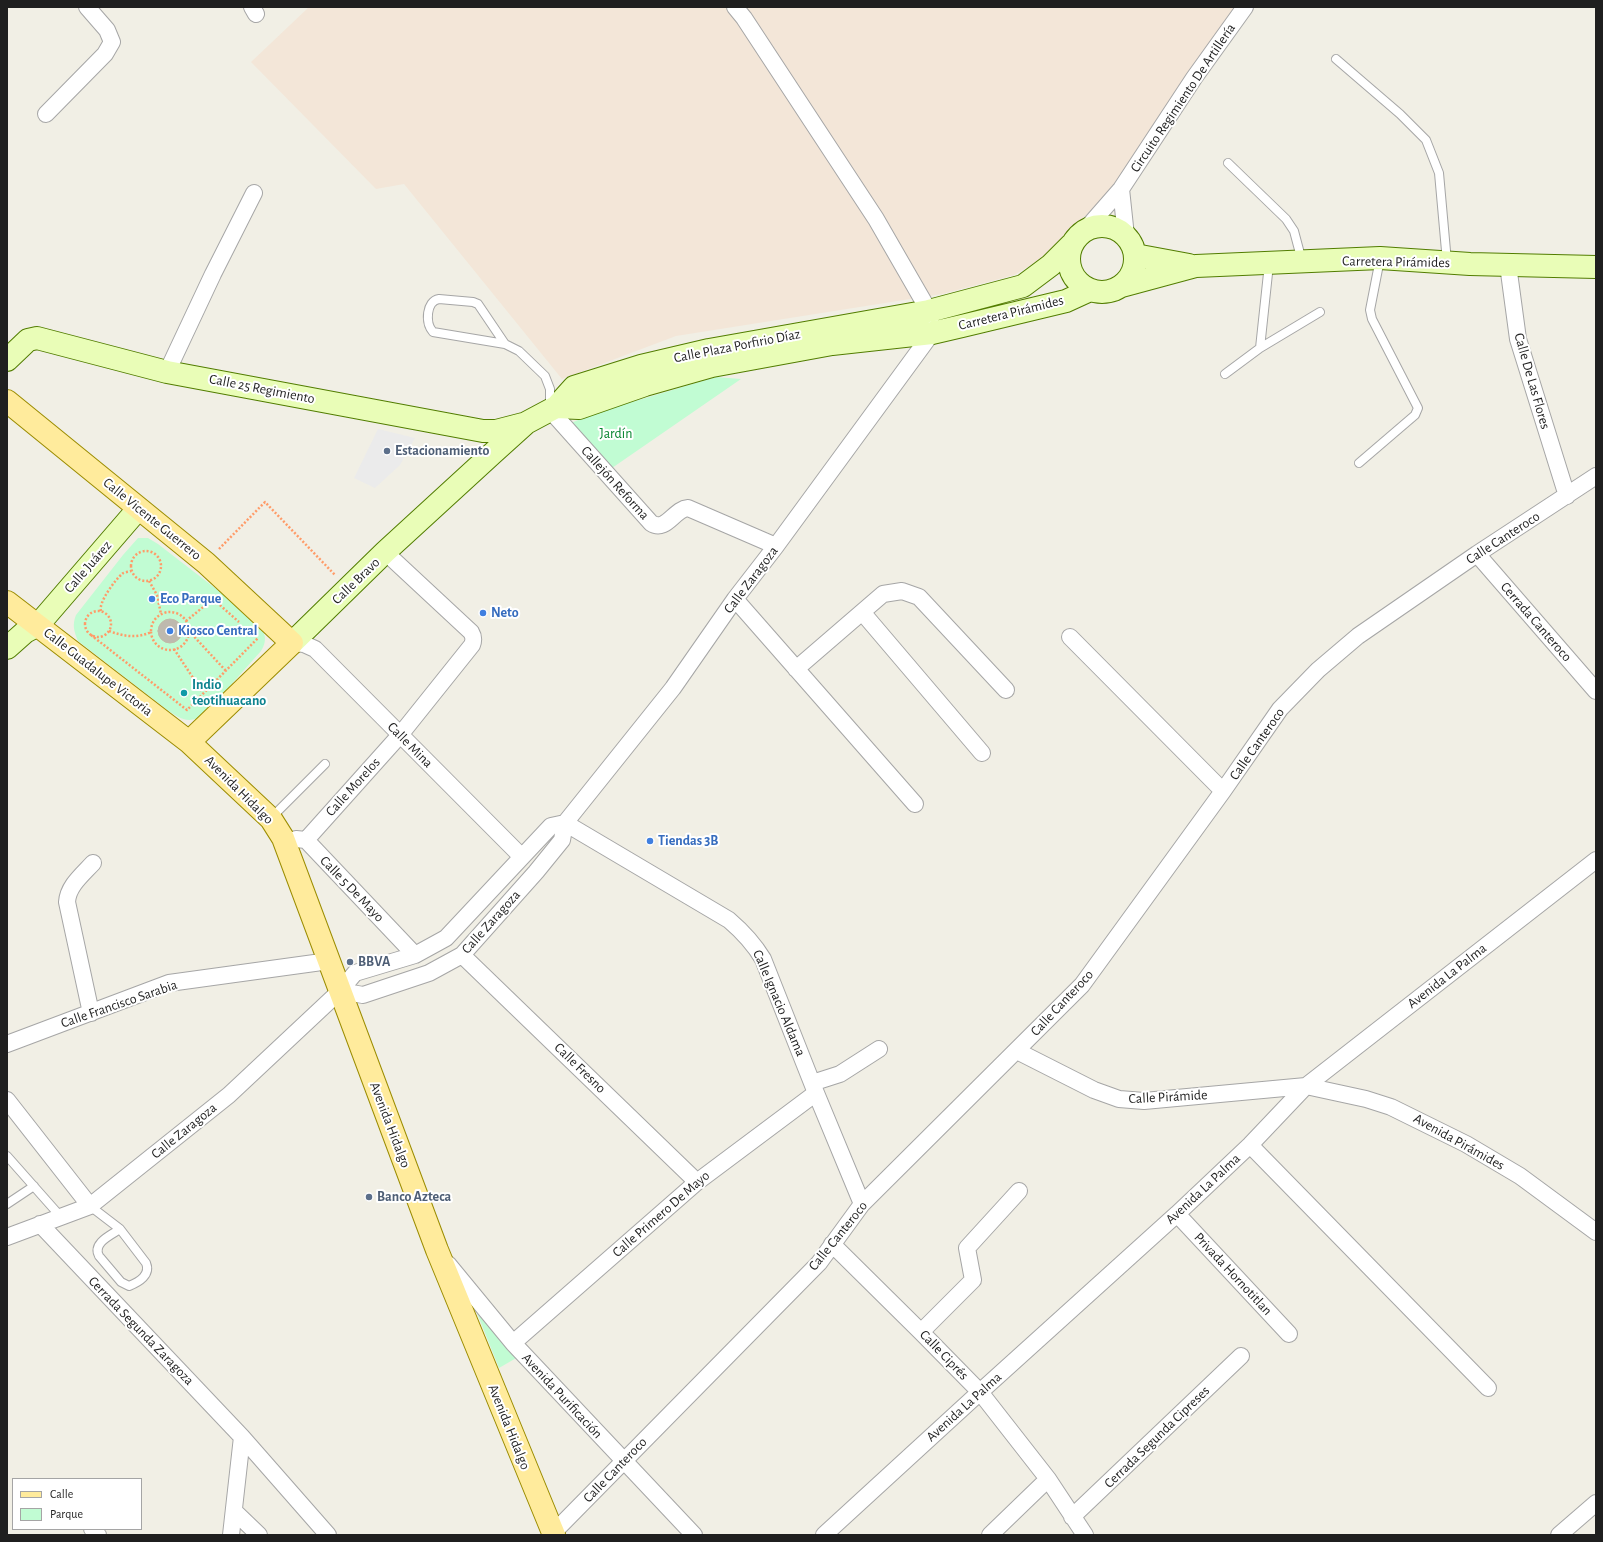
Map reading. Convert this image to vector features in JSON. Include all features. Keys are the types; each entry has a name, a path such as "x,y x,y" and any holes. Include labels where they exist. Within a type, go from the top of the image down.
{"main road":[{"path":"1122,286 1130,277 1134,267 1135,256 1132,245 1126,236 1117,229 1107,226 1096,226 1086,229 1077,236 1071,245 1068,256 1069,266 1073,276 1080,285 1090,290 1101,292 1112,291 1122,286 1196,266"},
{"name":"Carretera Pirámides","path":"929,311 1022,286 1051,265 1071,245"},
{"path":"1135,256 1196,266"},
{"name":"Carretera Pirámides","path":"1196,266 1380,258 1447,263 1596,267"},
{"name":"Carretera Pirámides","path":"932,333 1066,301 1090,290"},
{"name":"Calle Plaza Porfirio Díaz","path":"526,423 553,409 574,387 641,366 709,350 929,311"},
{"name":"Calle Plaza Porfirio Díaz","path":"553,409 579,408 645,385 712,366 832,344 932,333"},
{"name":"Calle 25 Regimiento","path":"7,360 28,340 34,338 167,372 483,431 496,431 526,423"},
{"name":"Calle Vicente Guerrero","path":"7,401 206,563 292,643"},
{"name":"Calle Bravo","path":"190,742 385,552 526,423"},
{"name":"Calle Juárez","path":"7,648 25,632 38,625 138,509"},
{"name":"Calle Guadalupe Victoria","path":"7,602 190,742"},
{"name":"Avenida Hidalgo","path":"190,742 270,819 283,838 437,1250 554,1534"}],"street":[{"path":"46,114 105,54 112,42 107,30 87,7"},
{"path":"735,7 744,18 876,220 929,311 932,333"},
{"name":"Circuito Regimiento De Artillería","path":"1086,229 1121,189 1194,78 1246,7"},
{"path":"1121,189 1126,236"},
{"path":"167,372 213,274 254,193"},
{"name":"Calle De Las Flores","path":"1508,265 1518,340 1567,496"},
{"name":"Calle Zaragoza","path":"340,991 363,994 429,973 462,955 536,872 562,840 565,823 673,688 735,599 776,546 932,333"},
{"name":"Callejón Reforma","path":"553,409 655,526 664,524 682,510 688,508 776,546"},
{"name":"Calle Canteroco","path":"554,1534 819,1263 862,1204 1082,986 1223,791 1280,709 1318,670 1358,636 1476,554 1596,476"},
{"name":"Calle Morelos","path":"306,840 400,734 472,645 474,636 385,552"},
{"name":"Cerrada Canteroco","path":"1476,554 1596,691"},
{"path":"796,669 883,594 902,591 919,597 1006,690"},
{"path":"735,599 914,804"},
{"path":"862,612 982,753"},
{"path":"1070,637 1223,791"},
{"name":"Calle Mina","path":"292,643 304,644 316,649 522,857"},
{"name":"Calle Zaragoza","path":"7,1237 90,1206 229,1095 340,991 356,973 415,955 446,938 551,826 565,823"},
{"name":"Calle Ignacio Aldama","path":"565,823 730,920 756,947 763,959 862,1204"},
{"path":"283,838 306,840"},
{"name":"Calle 5 De Mayo","path":"306,840 415,955"},
{"name":"Avenida La Palma","path":"824,1535 1177,1214 1250,1145 1306,1086 1596,860"},
{"path":"91,1013 67,902 67,893 93,863"},
{"name":"Calle Fresno","path":"462,955 697,1182"},
{"name":"Calle Francisco Sarabia","path":"7,1044 169,983 329,961"},
{"name":"Calle Primero De Mayo","path":"512,1343 697,1182 814,1088 840,1074 879,1048"},
{"name":"Calle Pirámide","path":"1017,1051 1094,1090 1119,1098 1144,1101 1306,1086"},
{"name":"Avenida Pirámides","path":"1306,1086 1366,1099 1391,1107 1415,1118 1466,1144 1520,1176 1595,1229"},
{"path":"7,1100 90,1206"},
{"path":"1250,1145 1488,1388"},
{"path":"922,1332 973,1280 967,1248 1019,1191"},
{"name":"Privada Hornotitlan","path":"1177,1214 1289,1334"},
{"name":"Cerrada Segunda Zaragoza","path":"40,1224 242,1437 328,1535"},
{"name":"Calle Ciprés","path":"832,1244 922,1332 980,1392 1048,1479 1085,1535"},
{"name":"Avenida Purificación","path":"437,1250 512,1343 694,1535"},
{"name":"Cerrada Segunda Cipreses","path":"1072,1517 1242,1356"},
{"path":"231,1535 242,1437"},
{"path":"990,1535 1048,1479"},
{"path":"1559,1535 1596,1503"},
{"path":"234,1511 259,1535"}],"lane":[{"path":"1336,58 1400,114 1426,140 1439,174 1447,263"},
{"path":"1228,163 1286,220 1294,231 1302,262"},
{"path":"1359,463 1415,415 1418,408 1372,319 1370,310 1380,258"},
{"path":"1260,348 1269,263"},
{"path":"505,344 478,304 473,302 439,299 430,303 429,324 433,332 505,344 519,351 545,376 550,389 553,409"},
{"path":"1225,374 1260,348 1320,312"},
{"path":"270,819 325,764"},
{"path":"7,1156 61,1217"},
{"path":"7,1204 34,1186"},
{"path":"90,1206 120,1229 146,1263 148,1272 129,1286 121,1282 96,1252 100,1242 120,1229"}],"path":[{"path":"206,563 265,502 348,588"},
{"path":"144,551 156,555 160,560 161,567 159,573 155,578 149,581 138,580 131,571 133,558 144,551"},
{"path":"101,611 100,608 102,602 120,576 123,573 131,571"},
{"path":"149,581 157,595 161,614"},
{"path":"186,621 213,599 242,624"},
{"path":"91,635 101,637 109,631 111,623 110,619 105,613 101,611 93,611 86,617 86,629 91,635 187,710 259,638 253,634"},
{"path":"189,630 185,643 174,650 169,650 158,646 154,642 151,632 153,622 161,614 175,613 183,617 189,630 226,671"},
{"path":"109,631 124,636 142,636 151,632"},
{"path":"174,650 203,693"}],"shaded area":[{"path":"309,7 1235,7 1131,170 1043,258 1014,275 942,294 676,336 562,379 404,184 376,189 251,62"},
{"name":"Estacionamiento","path":"378,429 415,438 400,465 375,488 354,478"}],"green space":[{"name":"Jardín","path":"716,377 741,379 612,468 571,423 595,413"},
{"path":"138,538 148,538 158,544 255,619 261,627 265,638 261,651 204,715 193,720 184,719 171,712 78,641 75,634 74,625 76,615"},
{"path":"475,1308 518,1357 499,1368"}],"building":[{"name":"Kiosco Central","path":"170,619 178,623 182,631 178,639 170,643 162,639 158,631 162,623"}],"place":[{"name":"Estacionamiento","path":"387,451"},
{"name":"Eco Parque","path":"152,599"},
{"name":"Neto","path":"483,613"},
{"name":"Kiosco Central","path":"170,631"},
{"name":"Indio teotihuacano","path":"184,693"},
{"name":"Tiendas 3B","path":"650,841"},
{"name":"BBVA","path":"350,962"},
{"name":"Banco Azteca","path":"369,1197"}]}
